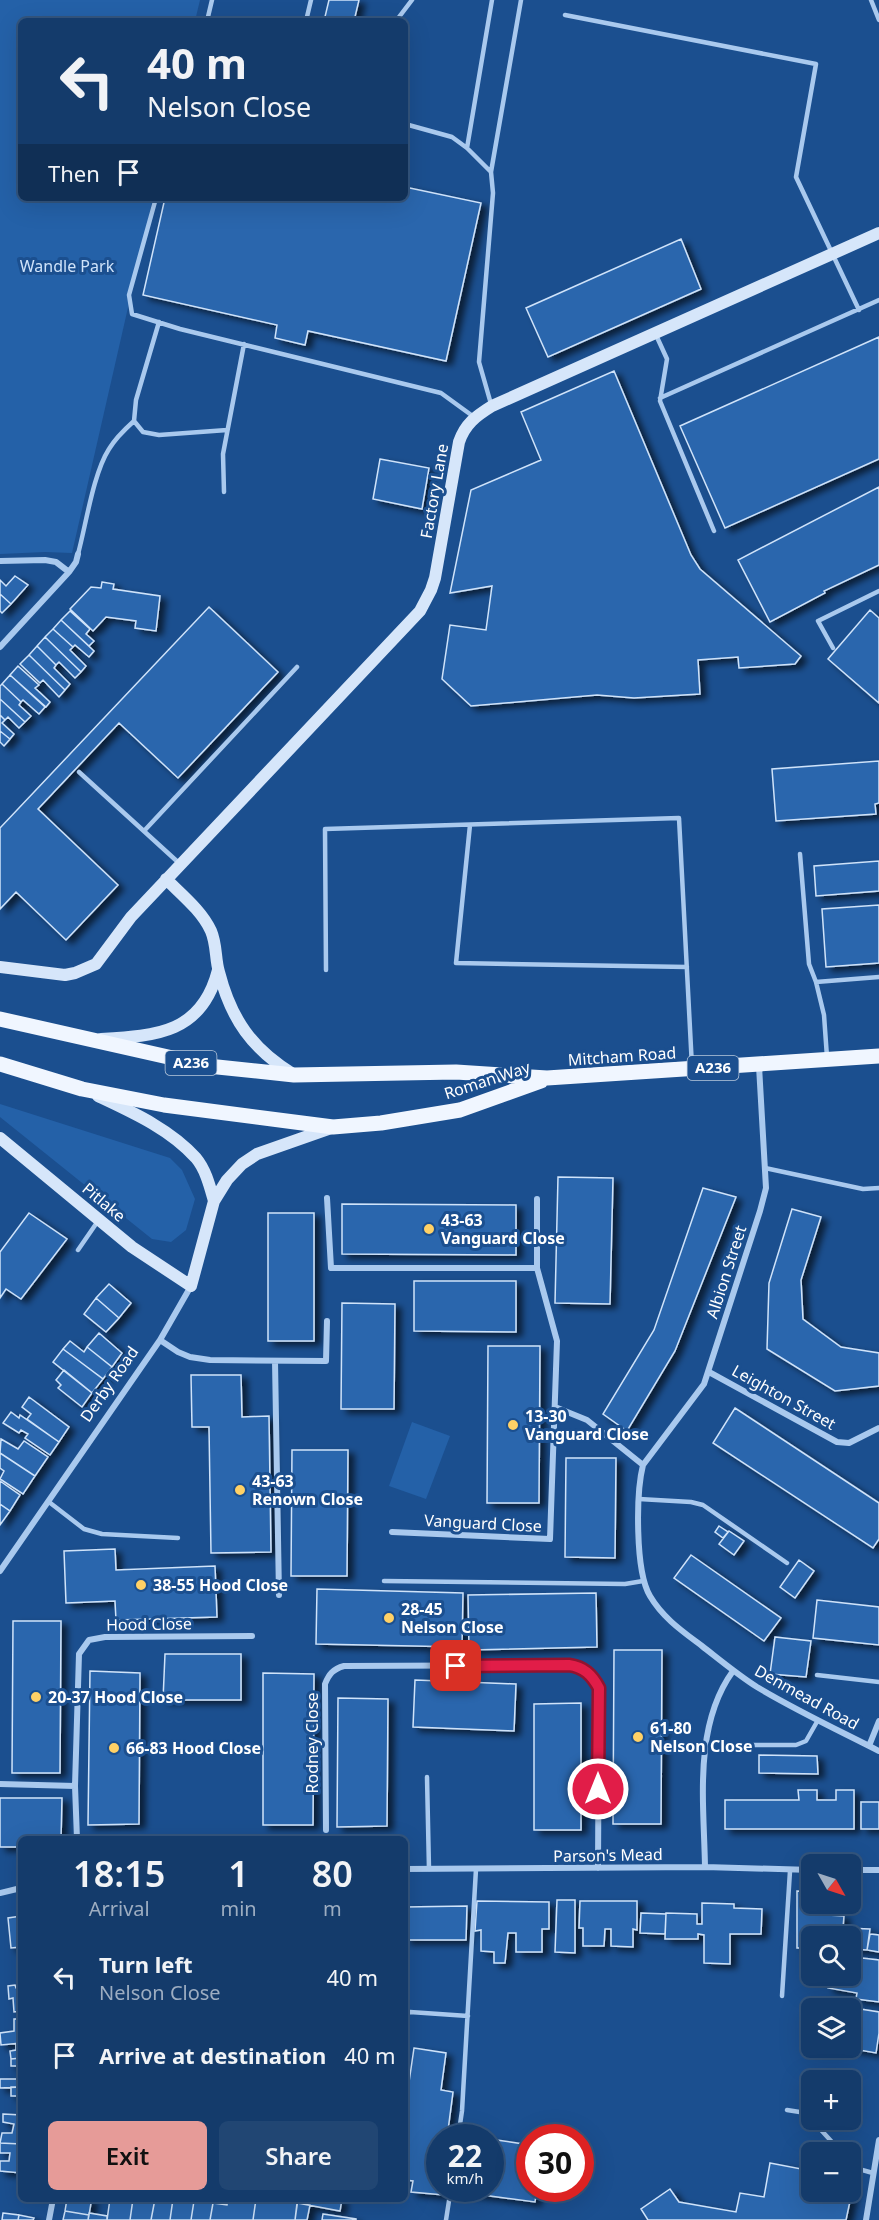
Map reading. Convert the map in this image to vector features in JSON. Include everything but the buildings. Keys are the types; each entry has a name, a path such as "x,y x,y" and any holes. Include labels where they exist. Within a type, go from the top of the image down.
{"main road":[{"name":"Roman Way","path":"0,1019 208,1066 294,1075 456,1072 547,1078"},
{"name":"Mitcham Road","path":"547,1078 879,1056"},
{"name":"Roman Way","path":"0,1065 82,1089 193,1110 333,1127 392,1121 460,1110 547,1078"}],"street":[{"name":"Factory Lane","path":"0,967 65,975 96,964 131,917 420,611 435,579 459,442 467,424 474,417 492,406 879,233"},
{"path":"0,647 69,572 78,554"},
{"path":"0,561 45,560 56,562 69,572"},
{"path":"166,879 198,911 211,931 225,994 248,1037 261,1051 294,1075"},
{"path":"90,1039 154,1034 176,1028 191,1018 203,1004 213,987 218,969"},
{"name":"Albion Street","path":"643,1465 699,1391 709,1372 760,1211 766,1188 759,1065"},
{"path":"82,1089 138,1116 171,1136 196,1159 207,1178 214,1201"},
{"name":"Derby Road","path":"0,1571 160,1340 191,1286 214,1201 227,1180 242,1164 274,1147 333,1127"},
{"name":"Pitlake","path":"0,1138 141,1254 191,1286"},
{"path":"327,1198 331,1268 537,1268"},
{"name":"Vanguard Close","path":"392,1532 549,1539 557,1341 537,1268 537,1199"},
{"path":"160,1340 190,1357 210,1360 326,1361 327,1321"},
{"path":"275,1361 279,1595"},
{"name":"Leighton Street","path":"709,1372 837,1442 849,1443 879,1428"},
{"path":"555,1407 586,1420 643,1465"},
{"name":"Denmead Road","path":"643,1465 640,1476 639,1557 648,1594 672,1623 733,1671 818,1720 879,1751"},
{"name":"Hood Close","path":"77,1836 75,1786 79,1654 89,1640 105,1637 252,1636"},
{"name":"Rodney Close","path":"326,1830 325,1684 328,1676 335,1669 344,1666 569,1665 587,1672 599,1688 598,1868"},
{"path":"705,1867 706,1743 713,1708 733,1671"},
{"name":"Denmead Road","path":"869,1746 879,1721"},
{"path":"0,1784 75,1786"},
{"name":"Parson's Mead","path":"408,1869 705,1867 801,1870"},
{"path":"861,1870 879,1870"},
{"path":"0,1893 18,1889"},
{"path":"866,2220 879,2140"},
{"path":"49,2220 52,2202"}],"lane":[{"path":"208,18 212,0"},
{"path":"307,18 311,0"},
{"path":"398,18 412,0"},
{"path":"467,148 492,0"},
{"path":"492,406 479,362 493,192 491,172 521,0"},
{"path":"871,0 879,20"},
{"path":"566,15 816,64 796,177 859,310"},
{"path":"408,125 452,137 467,148 491,172"},
{"path":"155,201 129,295 132,314 244,345 441,393 474,417"},
{"path":"660,398 879,300"},
{"path":"78,554 95,486 107,451 134,421 136,400 159,322"},
{"path":"655,333 668,359 660,398 714,531"},
{"path":"224,492 223,454 244,345"},
{"path":"134,421 143,432 159,435 227,430"},
{"path":"833,648 818,621 879,591"},
{"path":"144,831 297,667"},
{"path":"79,772 180,864"},
{"path":"326,970 325,830 679,818 693,1069"},
{"path":"470,825 456,963 687,967"},
{"path":"800,854 809,964 824,1015 827,1060"},
{"path":"816,982 879,977"},
{"path":"765,1168 862,1188 879,1188"},
{"path":"78,1250 100,1219"},
{"path":"639,1499 691,1502 703,1505 787,1563"},
{"path":"48,1502 84,1529 102,1534 178,1538"},
{"path":"384,1581 625,1584 644,1581"},
{"path":"817,1675 879,1682"},
{"path":"741,1745 796,1745 806,1741 818,1720"},
{"path":"427,1777 429,1869"},
{"path":"460,2124 476,1869"},
{"path":"782,1996 790,1870"},
{"path":"408,2013 468,2016"},
{"path":"788,2110 801,2112"},
{"path":"822,2130 833,2142"},
{"path":"861,2170 873,2173"},
{"path":"446,2220 449,2202"}],"green space":[{"name":"Wandle Park","path":"0,0 200,0 196,18 18,18 18,201 152,201 72,553 0,554"},
{"path":"0,1104 170,1158 182,1170 195,1199 186,1230 171,1242 152,1239 0,1117"},
{"path":"412,1422 450,1436 426,1499 389,1486"}],"place":[{"name":"43-63 Vanguard Close","path":"429,1229"},
{"name":"13-30 Vanguard Close","path":"513,1425"},
{"name":"43-63 Renown Close","path":"240,1490"},
{"name":"38-55 Hood Close","path":"141,1585"},
{"name":"28-45 Nelson Close","path":"389,1618"},
{"name":"20-37 Hood Close","path":"36,1697"},
{"name":"61-80 Nelson Close","path":"638,1737"},
{"name":"66-83 Hood Close","path":"114,1748"}],"route":[{"path":"456,1666 569,1665 587,1672 599,1688 598,1789"}]}
